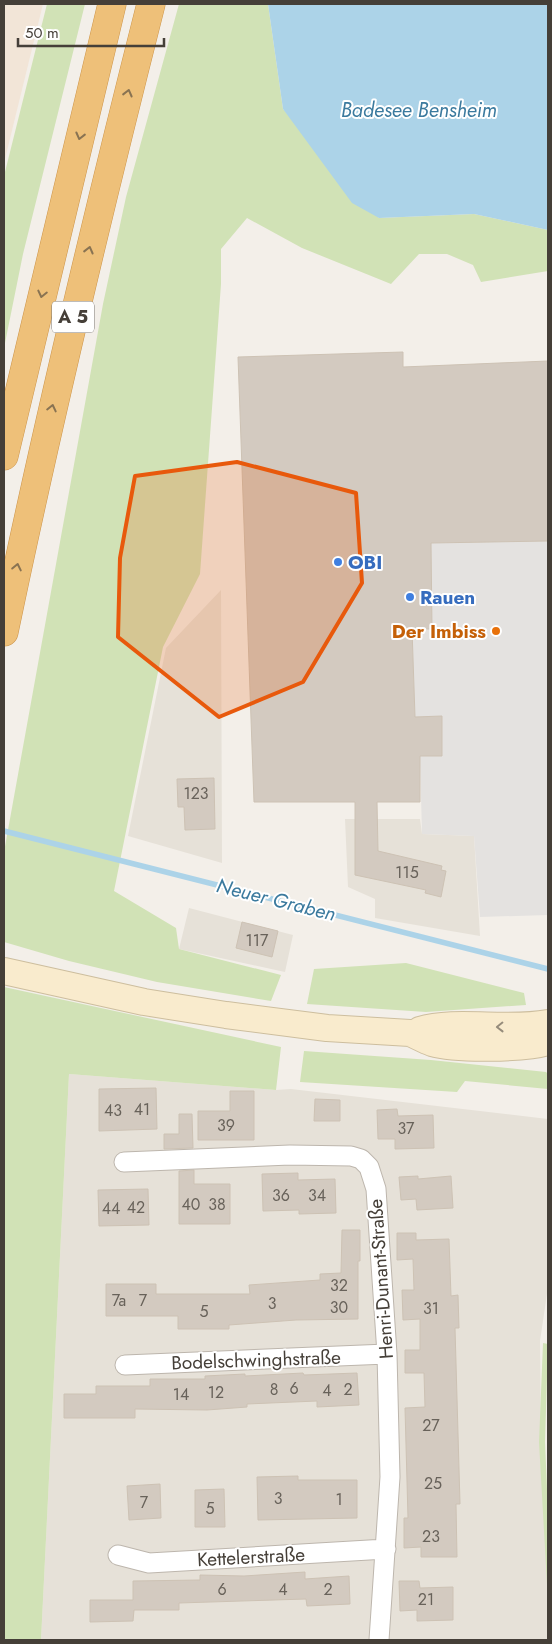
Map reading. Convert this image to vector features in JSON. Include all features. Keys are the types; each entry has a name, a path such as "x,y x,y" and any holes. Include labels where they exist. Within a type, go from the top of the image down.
{"highway":[{"name":"A 5","path":"4,456 112,4"},
{"name":"A 5","path":"4,632 41,455 81,280 150,4"}],"main road":[{"path":"4,971 144,1002 257,1020 327,1028 410,1033 434,1026 501,1028 548,1023"},
{"path":"410,1033 433,1043 488,1047 543,1046"}],"street":[{"name":"Henri-Dunant-Straße","path":"124,1162 290,1155 351,1156 361,1159 369,1167 376,1189 387,1354 390,1477 379,1640"},
{"name":"Bodelschwinghstraße","path":"124,1365 387,1354"},
{"name":"Kettelerstraße","path":"118,1555 149,1563 386,1549"}],"highlighted area":[{"path":"237,462 356,493 362,583 303,682 219,717 118,637 120,558 135,476"}],"shaded area":[{"path":"4,4 43,4 4,163"},
{"name":"OBI","path":"548,541 548,915 480,917 474,836 422,834 420,756 442,756 442,716 415,717 412,629 432,628 431,543"},
{"path":"221,590 222,863 128,836 166,648"},
{"path":"345,819 420,819 422,834 474,836 480,936 375,918 375,899 348,887"},
{"path":"189,908 293,935 285,972 179,949"},
{"path":"69,1074 276,1090 291,1089 548,1119 548,1287 540,1341 541,1448 548,1587 548,1640 41,1640"}],"green space":[{"path":"47,4 85,4 23,254 4,348 4,176"},
{"path":"179,4 268,4 283,109 379,218 474,214 548,230 548,271 481,282 473,265 447,254 419,254 391,284 302,248 247,218 221,249 221,284 200,574 163,647 114,891 176,928 179,949 281,975 271,1001 157,982 69,961 4,942 4,852 103,304 126,197"},
{"path":"406,963 524,993 526,1005 426,1012 307,1004 314,969"},
{"path":"4,987 281,1047 276,1090 69,1074 41,1640 4,1640"},
{"path":"304,1051 431,1060 546,1072 548,1074 548,1089 465,1081 457,1092 300,1082"},
{"path":"543,1343 548,1344 545,1442 548,1512 548,1602 539,1442"}],"water":[{"name":"Badesee Bensheim","path":"268,4 548,4 548,230 474,214 379,218 352,203 283,109"}],"building":[{"name":"OBI","path":"403,352 403,367 548,361 548,541 431,543 432,629 412,629 415,717 442,716 442,756 420,756 420,802 377,802 378,851 442,866 441,870 446,871 441,897 425,893 426,890 355,875 355,802 254,802 238,357"},
{"path":"214,778 215,829 185,830 184,807 178,807 177,779"},
{"path":"242,922 278,931 272,957 236,948"},
{"path":"156,1088 157,1129 99,1131 99,1089"},
{"path":"230,1091 254,1091 254,1140 198,1140 198,1111 230,1111"},
{"path":"315,1099 340,1100 340,1121 314,1121"},
{"path":"397,1109 398,1116 433,1115 434,1148 395,1149 395,1139 378,1139 377,1110"},
{"path":"179,1114 192,1114 193,1148 164,1149 164,1134 179,1134"},
{"path":"194,1170 194,1184 230,1184 230,1224 179,1224 179,1171"},
{"path":"298,1173 298,1180 335,1179 336,1213 299,1214 299,1210 263,1211 262,1174"},
{"path":"418,1176 418,1179 451,1176 453,1208 417,1210 416,1199 401,1200 399,1177"},
{"path":"148,1189 149,1225 99,1226 98,1190"},
{"path":"342,1230 360,1230 358,1319 296,1320 229,1325 229,1329 178,1329 178,1316 106,1316 106,1284 156,1284 156,1294 250,1294 249,1285 320,1280 320,1274 341,1273"},
{"path":"397,1233 416,1233 416,1240 449,1239 451,1296 458,1295 459,1328 455,1328 460,1504 456,1504 457,1557 421,1557 421,1547 404,1548 404,1518 408,1518 405,1408 425,1407 424,1373 405,1373 405,1350 420,1350 420,1319 403,1320 402,1290 414,1290 413,1259 397,1260"},
{"path":"303,1373 304,1375 357,1373 359,1405 317,1407 317,1401 247,1404 247,1407 207,1410 135,1409 135,1418 64,1418 64,1394 96,1394 96,1386 150,1386 150,1379 205,1379 205,1376"},
{"path":"298,1476 298,1480 357,1480 357,1518 258,1520 257,1477"},
{"path":"160,1484 161,1518 129,1520 127,1486"},
{"path":"224,1489 225,1527 195,1527 195,1490"},
{"path":"305,1572 305,1579 349,1576 350,1604 307,1606 306,1599 179,1603 179,1610 134,1610 133,1621 90,1622 90,1600 133,1600 133,1581 200,1580 200,1575 244,1576"},
{"path":"399,1581 419,1581 420,1588 453,1587 453,1620 417,1621 417,1610 400,1611"}],"waterway":[{"name":"Neuer Graben","path":"4,831 548,969"}],"place":[{"name":"OBI","path":"338,562"},
{"name":"Rauen","path":"410,597"},
{"name":"Der Imbiss","path":"496,631"}]}
